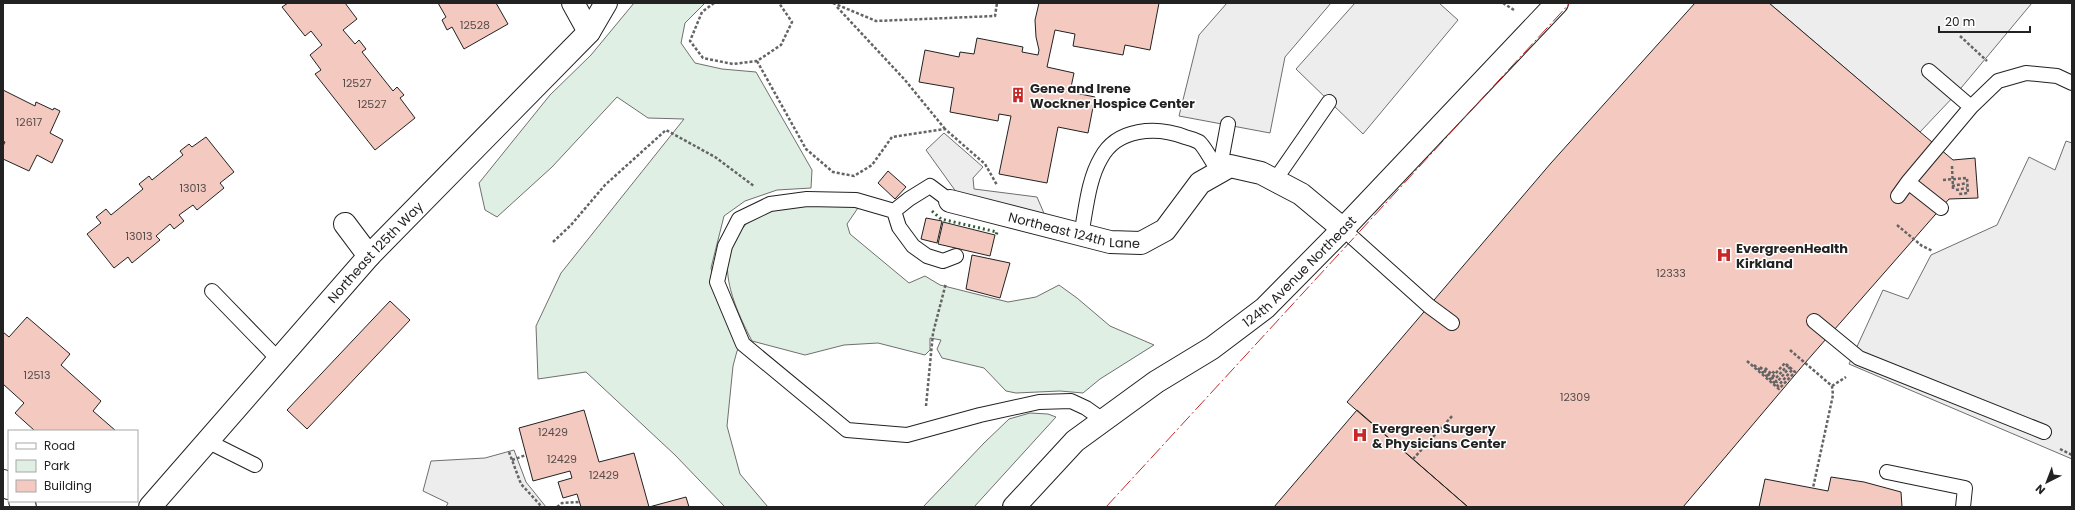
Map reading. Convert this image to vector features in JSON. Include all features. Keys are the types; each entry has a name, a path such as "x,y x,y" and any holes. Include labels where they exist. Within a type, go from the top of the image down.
{"street":[{"path":"573,3 589,32"},
{"name":"Northeast 125th Way","path":"150,507 369,256 589,32 606,3"},
{"name":"124th Avenue Northeast","path":"1014,507 1075,441 1156,382 1212,348 1265,308 1343,229 1557,3"},
{"name":"Northeast 124th Lane","path":"950,201 1110,242 1141,243 1165,230 1200,183 1230,166 1261,173 1301,194 1343,229"},
{"path":"345,224 369,256"}],"lane":[{"path":"1929,71 1970,107"},
{"path":"1898,196 1970,107 1998,81 2026,72 2057,76 2072,83"},
{"path":"1275,180 1329,102"},
{"path":"1219,172 1228,124"},
{"path":"1081,235 1092,182 1101,158 1114,142 1134,132 1155,130 1175,133 1199,142 1219,172"},
{"path":"1908,182 1941,208"},
{"path":"894,211 909,199 930,186 950,201"},
{"path":"894,211 856,200 807,199 770,204 739,219 724,246 717,282 743,344 847,430 907,435 980,414 1039,402 1071,401 1086,408 1103,420"},
{"path":"894,211 899,227 913,246 927,256 943,261 956,256"},
{"path":"1343,229 1429,306 1452,323"},
{"path":"212,291 278,359"},
{"path":"1814,321 1859,358 2044,432"},
{"path":"207,441 255,465"},
{"path":"1887,472 1965,488 1962,507"}],"path":[{"path":"714,3 702,12 690,42 703,58 733,64 757,61 781,45 792,22 779,3"},
{"path":"834,4 876,21 995,16 997,3"},
{"path":"834,4 904,80 945,129 985,164 994,178 1013,218"},
{"path":"1960,36 1987,61"},
{"path":"757,61 806,149 833,172 854,176 872,165 892,137 945,129"},
{"path":"553,242 571,225 605,185 666,130 715,157 777,203"},
{"path":"1951,159 1954,196"},
{"path":"1967,178 1968,193"},
{"path":"1897,224 1922,246 1933,251"},
{"path":"924,431 933,333 945,286 956,256"},
{"path":"1790,350 1832,386 1833,395 1813,488"},
{"path":"1747,361 1779,389 1795,372 1785,363 1775,374 1772,371"},
{"path":"1754,365 1778,386 1790,368"},
{"path":"1760,367 1777,382 1790,368"},
{"path":"1765,368 1776,378 1790,368"},
{"path":"1414,460 1453,415"},
{"path":"509,452 521,484 542,507"},
{"path":"512,460 526,455"},
{"path":"557,507 562,503 579,502"}],"green space":[{"path":"634,3 705,3 685,23 681,43 695,63 722,69 756,72 812,170 811,188 777,190 745,201 724,216 711,268 719,299 740,347 737,351 733,366 727,426 740,474 768,507 725,507 675,455 586,372 538,379 536,326 561,273 684,119 648,118 617,97 552,167 497,217 485,210 479,183 550,95 591,55"},
{"path":"810,205 860,205 847,224 850,234 909,283 925,276 940,285 1008,302 1036,297 1059,285 1110,326 1154,345 1100,379 1083,393 1060,391 1016,393 1006,391 984,368 942,358 937,349 941,340 930,338 930,350 925,355 878,343 844,345 805,355 752,341 739,315 730,286 728,256 732,242 747,223 758,216 780,209"},
{"path":"1030,413 1048,414 1056,417 974,507 923,507 1009,419"}],"shaded area":[{"path":"1227,3 1331,3 1285,57 1270,133 1179,116 1199,35"},
{"path":"1355,3 1439,3 1458,20 1363,134 1296,69"},
{"path":"1769,3 2032,3 1956,94 1920,132"},
{"path":"944,133 983,167 973,178 974,189 1037,197 1046,218 962,200 926,150"},
{"path":"2066,141 2072,143 2072,459 1849,364 1883,290 1908,299 1931,255 1997,225 2029,157 2055,170"},
{"path":"514,450 526,482 546,507 446,507 448,503 423,491 431,461 485,458"}],"building":[{"path":"288,3 345,3 357,19 343,30 355,44 359,40 366,49 362,52 393,91 397,87 404,95 400,98 415,118 375,150 315,74 321,70 310,55 322,45 311,31 305,36 282,7"},
{"path":"438,3 496,3 508,24 464,49 452,27 447,30 442,20 446,17"},
{"name":"Gene and Irene Wockner Hospice Center","path":"1039,3 1159,3 1150,50 1125,45 1123,55 1073,46 1075,34 1055,30 1047,67 1074,73 1070,92 1095,97 1088,133 1058,127 1047,183 999,174 1011,116 999,114 998,121 950,112 954,88 919,82 925,50 959,57 960,52 974,54 977,38 1023,47 1022,52 1038,55 1039,50 1036,37 1035,20"},
{"path":"1695,3 1769,3 1953,160 1975,158 1978,198 1949,199 1805,363 1683,507 1468,507 1347,402 1551,163"},
{"path":"3,90 35,106 36,102 53,110 54,108 60,111 50,133 63,140 52,163 37,155 29,171 3,159 3,146 5,142 3,141"},
{"path":"206,137 234,172 220,183 224,188 197,210 193,205 179,215 184,221 174,229 170,224 156,236 160,240 132,263 128,257 114,268 87,234 101,223 96,217 106,209 111,215 143,189 139,184 149,176 152,180 183,155 180,151 189,144 192,147"},
{"path":"888,171 906,187 895,199 878,183"},
{"path":"926,218 942,221 937,243 921,239"},
{"path":"943,222 995,235 990,256 938,244"},
{"path":"972,255 1010,263 1000,298 966,289"},
{"path":"390,301 410,320 307,429 287,410"},
{"path":"27,317 70,354 61,365 101,401 93,411 115,430 34,430 15,413 24,403 3,384 3,332 9,337"},
{"path":"584,410 599,462 634,453 649,507 581,507 577,494 563,498 558,482 572,478 570,471 533,481 519,428"},
{"name":"Evergreen Surgery & Physicians Center","path":"1357,410 1413,459 1468,507 1274,507"},
{"path":"1831,477 1864,482 1901,492 1902,507 1759,507 1765,479 1828,491"},
{"path":"686,497 689,507 649,507"}],"hedge":[{"path":"932,211 941,219 997,232 996,236"}],"power":[{"path":"1106,507 1570,3"}],"place":[{"name":"Gene and Irene Wockner Hospice Center","path":"1018,95"},
{"name":"EvergreenHealth Kirkland","path":"1724,255"},
{"name":"Evergreen Surgery & Physicians Center","path":"1360,435"}]}
